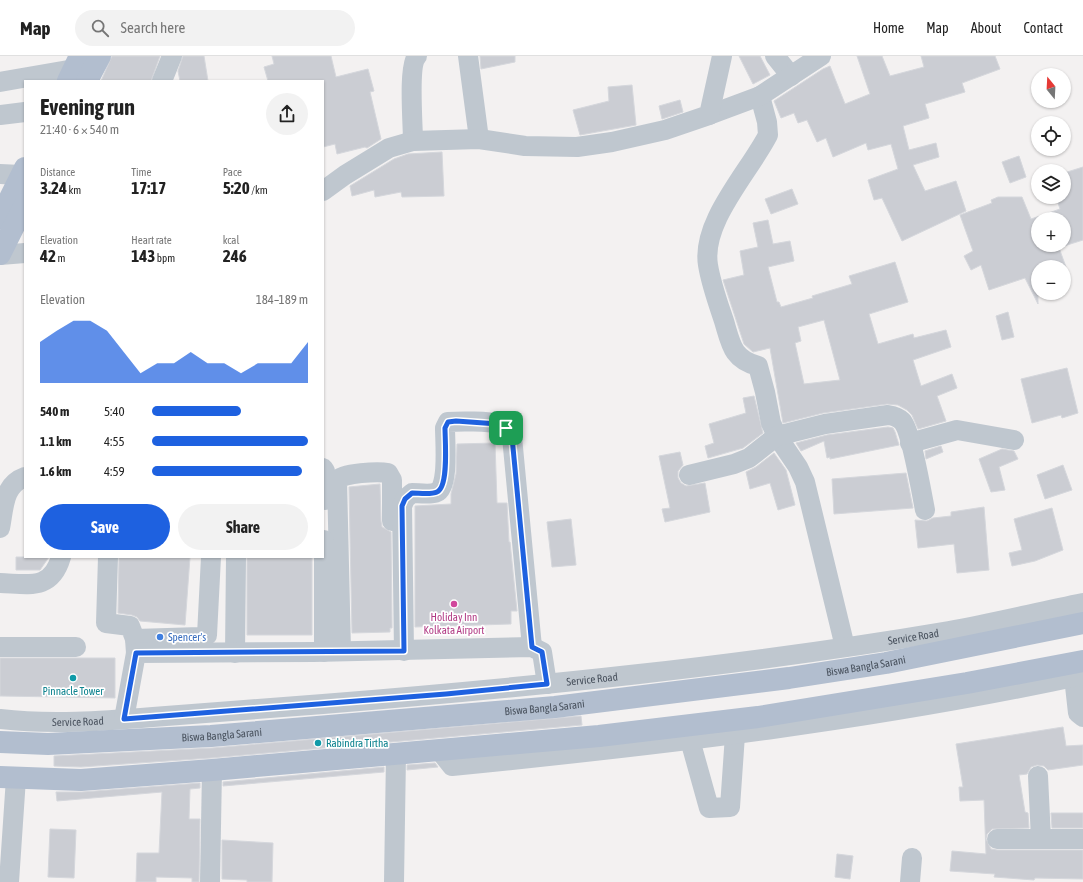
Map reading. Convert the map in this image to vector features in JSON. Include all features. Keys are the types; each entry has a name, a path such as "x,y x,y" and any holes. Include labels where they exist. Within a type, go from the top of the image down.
{"main road":[{"path":"77,72 100,56"},
{"path":"0,218 23,171"},
{"path":"0,255 24,206"},
{"name":"Biswa Bangla Sarani","path":"0,742 48,744 210,736 555,707 789,678 871,665 1083,624"},
{"path":"8,778 81,780 440,751 601,744 758,717 864,708 967,683 1080,671"}],"street":[{"path":"162,80 172,56"},
{"path":"414,141 412,85 414,60 417,56"},
{"path":"468,56 479,140"},
{"path":"709,115 722,56"},
{"path":"775,56 791,76"},
{"path":"324,190 345,175 389,148 414,141 479,140 525,146 577,147 612,142 665,130 760,96 821,56"},
{"path":"0,82 77,72"},
{"path":"760,96 767,122 768,135 720,212 711,233 708,264 727,332 738,357 746,363 758,366 766,392 771,423 777,436 798,467 805,482 845,647"},
{"path":"0,115 24,112"},
{"path":"0,174 23,171"},
{"path":"0,255 24,253"},
{"path":"689,474 734,464 749,458 777,436 825,424 888,415 898,418 904,422 925,510"},
{"path":"399,651 402,506 405,499 412,493 436,493 442,489 445,478 445,428 448,422 456,421 498,424 506,428 512,437 532,647"},
{"path":"910,443 957,430 1014,440"},
{"path":"324,470 333,652"},
{"path":"333,652 336,484 340,477 347,475 384,472 391,475 392,480 399,651"},
{"path":"0,528 9,488 16,480 24,477"},
{"path":"0,583 37,585 49,579 57,569 61,558"},
{"path":"108,558 106,623 130,626 136,646 124,719"},
{"path":"136,646 208,635 211,558"},
{"path":"235,653 236,558"},
{"name":"Service Road","path":"0,719 16,721 124,719 547,684 702,667 845,647 950,630 1083,603"},
{"path":"0,647 76,646"},
{"path":"136,646 235,653 399,651 532,647 542,652 547,684"},
{"path":"1080,671 1078,713 1083,717"},
{"path":"601,744 690,740 735,735 864,708"},
{"path":"690,740 709,808 720,809 730,807 735,735"},
{"path":"394,882 396,755"},
{"path":"210,882 212,770"},
{"path":"1038,776 1041,839"},
{"path":"8,778 9,882"},
{"path":"997,839 1083,839"},
{"path":"910,882 912,858"}],"building":[{"path":"112,56 160,56 151,80 101,80"},
{"path":"183,56 204,56 208,80 180,80 178,71"},
{"path":"272,56 331,56 336,77 368,69 374,91 370,92 381,139 367,148 365,147 337,154 335,144 324,147 324,80 268,80 264,67 274,64"},
{"path":"480,56 515,56 515,62 481,69"},
{"path":"739,56 760,56 770,75 753,84"},
{"path":"857,56 882,56 890,76 924,67 921,56 995,56 1000,69 962,83 965,92 925,104 929,118 903,126 909,150 936,143 939,157 913,165 925,191 956,181 966,211 902,241 882,198 874,200 868,180 898,169 891,144 868,150 866,143 833,157 826,138 817,142 807,120 798,123 794,113 781,118 774,101 830,66 845,104 870,94"},
{"path":"632,85 636,125 580,135 573,110 609,101 608,87"},
{"path":"680,100 683,112 662,119 659,106"},
{"path":"442,152 444,196 402,197 401,192 375,197 374,190 352,196 350,186 394,159 408,154"},
{"path":"1019,156 1026,177 1010,183 1002,162"},
{"path":"1083,167 1083,240 1071,244 1071,212 1051,212 1060,209 1058,204 1071,204 1071,171"},
{"path":"792,189 798,204 771,214 765,199"},
{"path":"998,197 1022,197 1031,219 1031,252 1061,252 1063,260 1031,260 1031,290 1025,278 989,290 981,265 971,270 964,256 973,251 960,215 992,203 991,200"},
{"path":"768,220 773,244 790,241 794,261 768,267 777,302 779,302 781,307 813,298 812,296 852,284 849,276 895,262 908,302 869,314 878,344 913,334 914,338 946,330 951,347 913,360 921,386 952,374 957,388 937,396 946,421 918,429 912,415 907,410 898,405 887,404 823,413 783,423 770,348 753,352 744,344 723,280 744,275 740,251 758,247 753,223","holes":["824,320 840,380 804,384 795,343 801,341 798,327"]},
{"path":"1008,312 1014,337 1002,340 996,316"},
{"path":"1067,368 1078,413 1062,418 1061,415 1032,423 1021,379"},
{"path":"754,396 763,433 743,448 708,458 705,446 714,443 709,424 746,413 743,398"},
{"path":"888,427 893,428 899,445 830,459 830,457 827,458 824,441 801,451 796,443 827,435"},
{"path":"495,443 497,503 507,503 509,542 517,611 511,611 511,624 415,627 415,506 451,504 451,494 456,474 457,444"},
{"path":"941,446 943,452 926,459 925,451"},
{"path":"1002,449 1014,451 1018,459 999,467 1005,490 991,492 979,459"},
{"path":"680,452 683,465 678,471 678,478 681,483 686,486 705,483 710,512 665,522 662,509 670,508 659,456"},
{"path":"774,453 786,470 795,505 778,510 770,483 750,489 746,472 756,467"},
{"path":"1063,465 1072,490 1045,499 1037,475"},
{"path":"906,473 913,508 834,514 832,479"},
{"path":"380,484 382,527 391,532 392,628 390,628 390,632 352,633 349,487"},
{"path":"984,507 989,570 957,573 954,544 918,548 915,520 927,521 933,518 951,516 951,512"},
{"path":"1052,508 1063,550 1035,561 1012,566 1009,553 1022,550 1014,519"},
{"path":"571,519 576,565 552,567 547,522"},
{"path":"16,557 48,558 40,570 16,570"},
{"path":"119,558 190,558 185,625 140,621 137,617 132,615 118,613"},
{"path":"247,558 312,558 312,635 247,635"},
{"name":"Pinnacle Tower","path":"0,658 115,658 115,698 0,696"},
{"path":"581,716 582,725 211,758 81,767 54,766 54,756 212,748"},
{"path":"1063,727 1066,746 1083,745 1083,765 1048,770 1044,766 1037,765 1031,767 1027,774 1019,775 1025,812 1028,813 1029,828 992,829 987,834 986,839 991,849 997,850 1083,850 1083,879 1035,878 1034,880 994,877 995,874 950,871 952,851 986,854 984,800 960,801 959,787 963,787 956,744"},
{"path":"435,763 438,767 407,770 407,765"},
{"path":"384,767 384,772 223,786 223,782"},
{"path":"200,783 200,788 190,789 189,819 200,819 199,882 192,882 192,878 156,877 156,882 136,882 137,853 159,853 162,792 57,801 56,792 82,792"},
{"path":"1051,813 1083,813 1083,828 1052,828"},
{"path":"50,829 76,830 74,878 48,877"},
{"path":"222,840 273,843 272,882 247,882 247,880 222,879"},
{"path":"837,854 853,856 850,879 835,877"}],"place":[{"name":"Holiday Inn Kolkata Airport","path":"454,604"},
{"name":"Spencer's","path":"160,637"},
{"name":"Pinnacle Tower","path":"73,678"},
{"name":"Rabindra Tirtha","path":"318,743"}],"route":[{"path":"456,421 498,424 506,428 512,437 532,647 542,652 547,684 446,694 124,719 136,653 404,651 402,506 405,499 412,493 436,493 442,489 445,478 445,428 448,422 456,421"}]}
